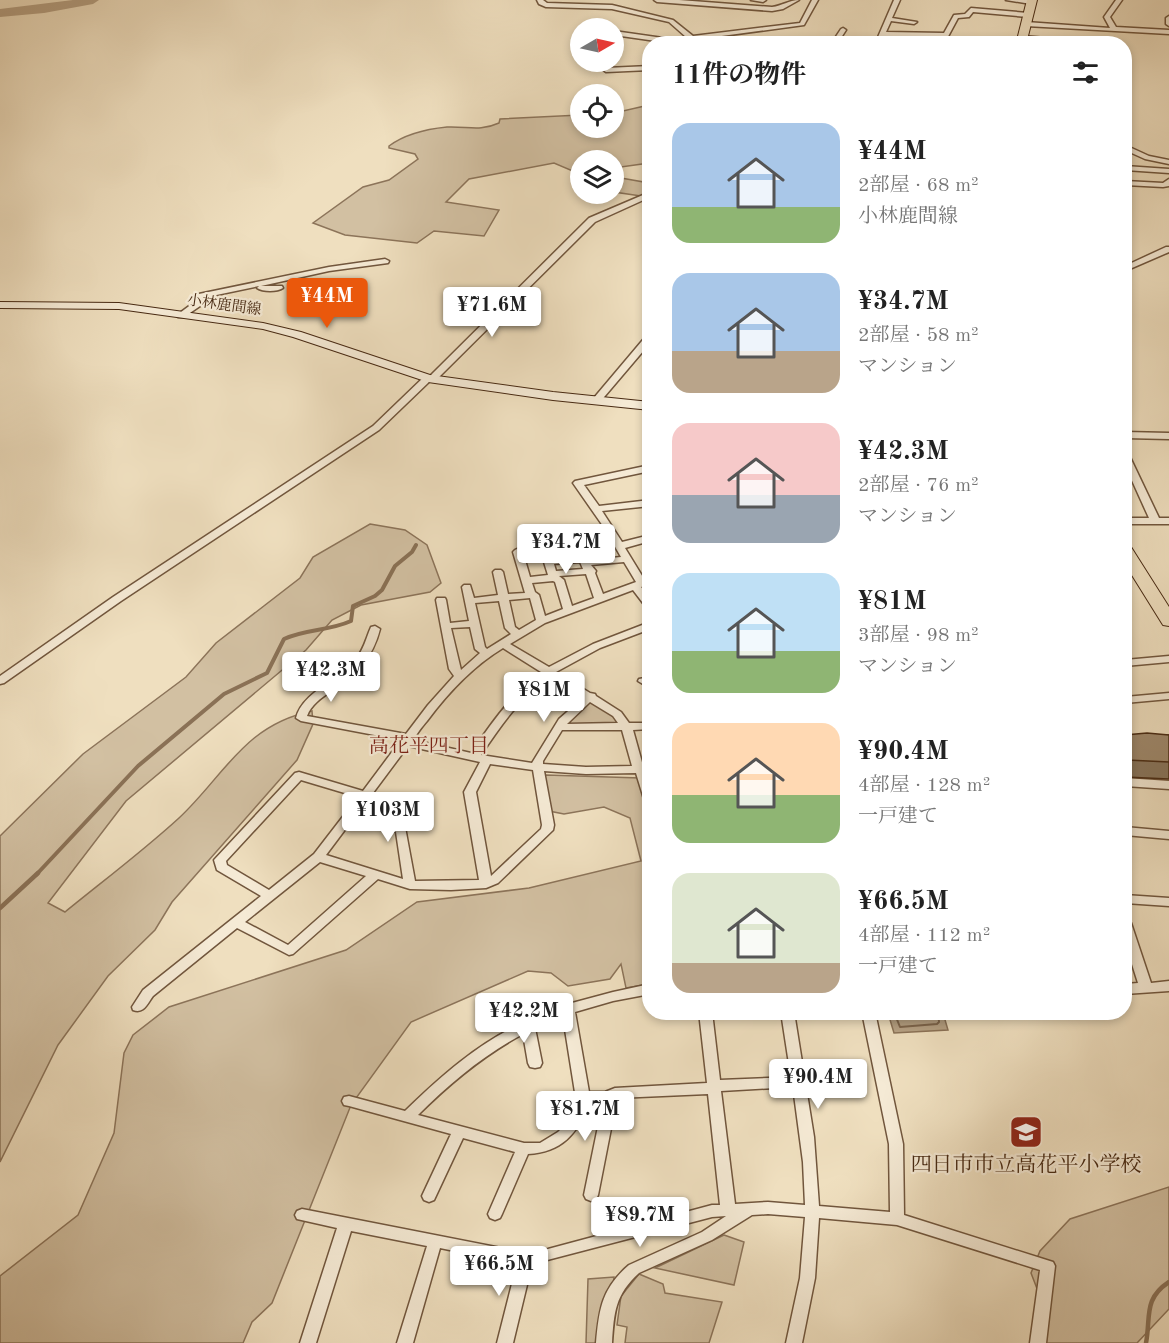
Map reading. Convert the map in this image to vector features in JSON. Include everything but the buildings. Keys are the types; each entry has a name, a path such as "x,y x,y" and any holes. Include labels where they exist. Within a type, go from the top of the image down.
{"main road":[{"path":"1023,36 1032,1"},
{"name":"小林鹿間線","path":"0,305 101,305 181,315 288,332 430,378 642,405"},
{"path":"1132,562 1169,621"}],"street":[{"path":"540,0 541,3 546,4 612,7 671,21 689,36"},
{"path":"657,0 772,9 781,8 796,0"},
{"path":"754,0 763,0"},
{"path":"706,36 802,24 815,0"},
{"path":"897,0 882,34 946,35 956,16 967,16 971,10 1027,20 1169,32"},
{"path":"1009,0 1032,1"},
{"path":"1113,29 1107,17 1119,0"},
{"path":"1169,18 1169,24"},
{"path":"888,19 914,21"},
{"path":"839,36 843,30"},
{"path":"624,35 642,38"},
{"path":"624,66 634,69"},
{"path":"624,69 642,68"},
{"path":"1132,150 1147,158 1169,162"},
{"path":"1132,168 1169,171"},
{"path":"1132,183 1163,185 1169,181"},
{"path":"0,681 117,599 392,416 402,402 430,378 591,220 642,198"},
{"path":"1132,266 1169,249"},
{"path":"181,315 200,302 197,297 330,269 385,261"},
{"path":"240,288 279,288"},
{"path":"596,401 642,346"},
{"path":"1132,435 1169,436"},
{"path":"138,1007 148,993 318,857 432,707 460,676 487,653 541,621 642,583 597,509 578,483 642,470"},
{"path":"1132,470 1155,520"},
{"path":"597,509 642,504"},
{"path":"1132,521 1169,521"},
{"path":"541,621 534,595 531,595 528,580 525,579 519,552 582,528 609,528"},
{"path":"573,532 599,598"},
{"path":"620,546 642,540"},
{"path":"542,542 553,576 559,580 568,609"},
{"path":"548,562 586,564 627,559"},
{"path":"528,580 553,576 586,564"},
{"path":"498,572 510,628 518,634"},
{"path":"467,587 480,649 487,653"},
{"path":"470,601 531,595"},
{"path":"441,600 454,669 460,676"},
{"path":"446,626 474,623"},
{"path":"473,758 517,698 550,672 594,647 642,628"},
{"path":"375,629 373,644 362,661 319,694 303,711 301,718 408,740 486,761 537,769 583,771 642,769"},
{"path":"502,643 617,714 627,727 642,766"},
{"path":"1132,662 1169,659"},
{"path":"318,857 410,885 486,884 494,880 547,830 537,761 559,727 591,696"},
{"path":"1132,699 1169,696"},
{"path":"559,727 642,726"},
{"path":"486,761 470,792 486,884"},
{"path":"271,896 221,867 220,860 299,776 365,795"},
{"path":"1132,782 1169,785"},
{"path":"351,815 401,830 410,885"},
{"path":"1132,832 1169,835"},
{"path":"238,923 289,951 375,875"},
{"path":"1132,899 1169,902"},
{"path":"1132,944 1146,987"},
{"path":"1132,988 1169,986"},
{"path":"407,1117 434,1089 474,1056 528,1024 568,1007 642,991"},
{"path":"349,1101 523,1149 542,1148 563,1136 580,1115 584,1105 568,1007"},
{"path":"706,1020 728,1209"},
{"path":"788,1020 807,1138 812,1211 807,1276 794,1343"},
{"path":"870,1020 896,1144 897,1219"},
{"path":"528,1024 536,1064"},
{"path":"583,1097 797,1082"},
{"path":"591,1195 610,1095"},
{"path":"429,1196 459,1131"},
{"path":"495,1214 523,1149"},
{"path":"302,1215 526,1259 712,1211 728,1209 751,1207 897,1219 1048,1266 1038,1343"},
{"path":"604,1343 611,1294 625,1276 634,1269 707,1236 751,1207"},
{"path":"308,1343 346,1224"},
{"path":"405,1343 435,1242"},
{"path":"504,1343 526,1259"}],"shaded area":[{"path":"642,107 642,164 624,167 624,150 570,150 570,170 554,163 469,179 446,202 499,210 484,236 434,231 417,243 345,235 313,223 363,187 389,180 418,159 415,154 389,148 395,142 409,135 447,127 492,126 499,123 500,119 570,116 570,138 624,138 624,111"},
{"path":"624,179 642,182 641,196 624,193"},
{"path":"370,524 405,530 427,545 441,583 430,592 361,605 332,620 306,650 126,801 48,903 65,912 179,818 252,740 289,718 312,711 313,724 297,760 172,902 155,930 108,976 58,1045 0,1162 0,836 83,754 186,677 216,643 300,578 313,557"},
{"path":"588,702 594,702 619,721 617,724 571,725 567,722"},
{"path":"546,775 640,778 642,786 642,985 626,988 621,964 610,979 568,986 551,973 528,971 411,1022 351,1105 272,1303 252,1322 243,1343 0,1343 0,1276 78,1215 114,1133 124,1053 133,1035 169,1007 346,950 417,902 529,888 641,861 630,818 604,807 564,814 549,811 542,777"},
{"path":"1169,1187 1169,1309 1137,1343 1035,1343 1041,1299 1031,1273 1040,1251 1070,1219"},
{"path":"724,1235 744,1242 734,1285 655,1268"},
{"path":"639,1274 663,1284 665,1293 722,1302 709,1343 625,1343 627,1327 617,1325 621,1296"},
{"path":"614,1277 609,1343 586,1343 588,1279"}],"water":[{"path":"890,1020 945,1020 948,1030 894,1033"}],"waterway":[{"path":"0,13 44,9 93,0"},
{"path":"37,874 138,766 224,694 267,673 284,639 351,621 353,606 375,596 382,590 395,566 412,552 416,545"},
{"path":"0,908 37,874"},
{"path":"1146,1343 1152,1302 1155,1295 1169,1282"}],"place":[{"name":"四日市市立高花平小学校","path":"1026,1132"}],"district":[{"name":"高花平四丁目","path":"429,747"}]}
